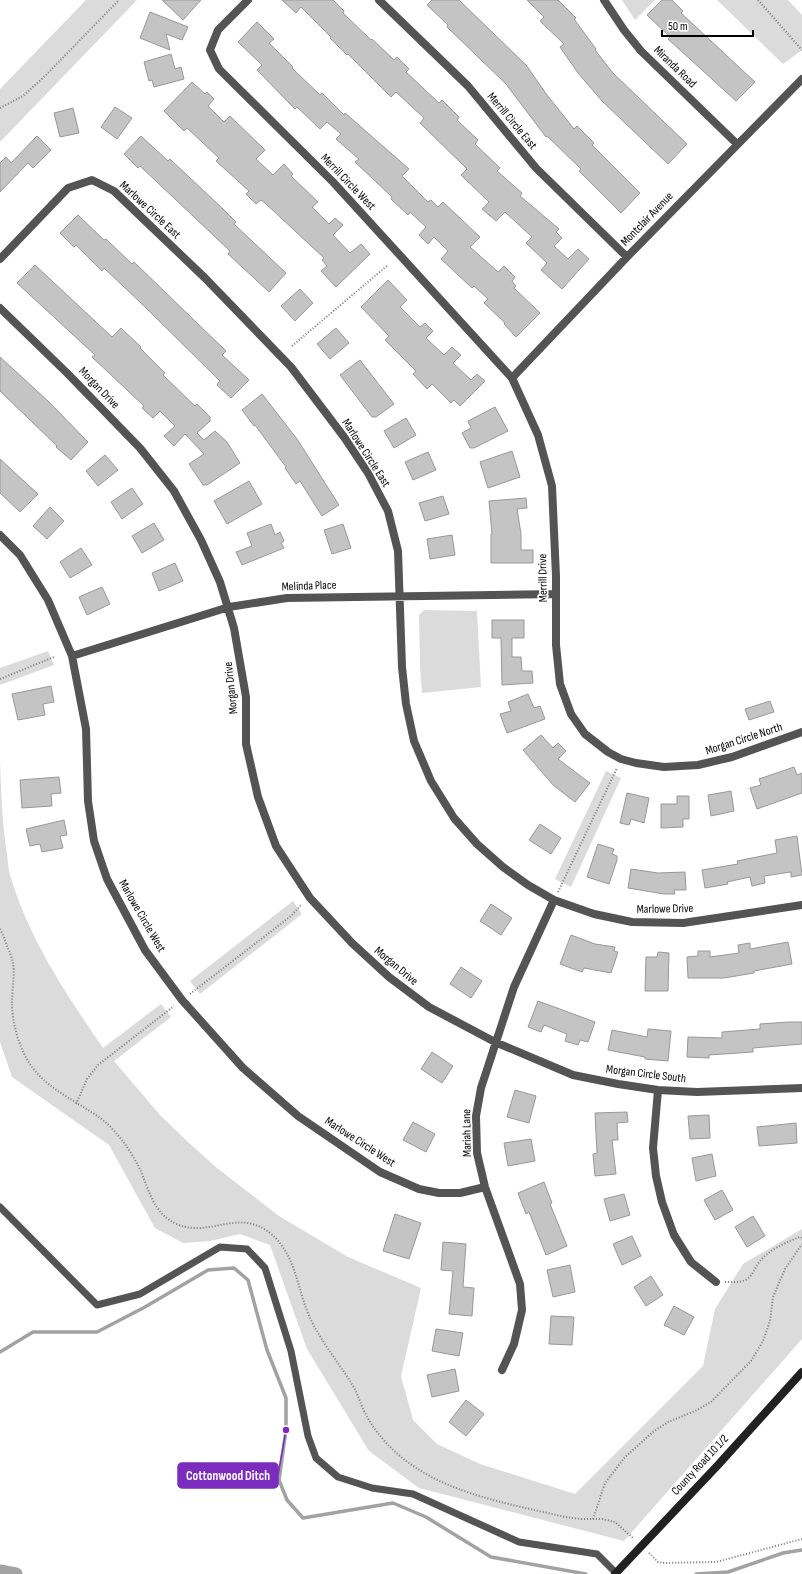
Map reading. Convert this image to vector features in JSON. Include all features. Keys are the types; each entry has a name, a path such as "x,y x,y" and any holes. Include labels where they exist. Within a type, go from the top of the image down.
{"street":[{"name":"Merrill Circle West","path":"248,0 218,30 210,50 219,69 333,182 512,378"},
{"name":"Merrill Circle East","path":"379,0 468,86 536,168 627,257"},
{"name":"Miranda Road","path":"604,0 624,30 641,51 737,144"},
{"name":"Montclair Avenue","path":"512,378 627,257 802,79"},
{"name":"Marlowe Circle East","path":"0,259 68,188 92,180 114,191 205,278 291,367 344,437 368,473 388,511 398,551 402,666 406,704 414,741 431,781 454,818 477,844 503,867 528,885 554,900"},
{"name":"Morgan Drive","path":"0,308 67,373 140,448 174,491 201,540 220,582 229,607 246,697 246,744 258,797 276,846 310,898 388,977 429,1008 495,1042"},
{"name":"Merrill Drive","path":"512,378 538,435 552,486 556,594 556,645 560,684 571,714 585,734 608,752 621,759"},
{"name":"Marlowe Circle West","path":"0,535 20,555 48,600 72,656 86,729 88,801 94,841 107,879 145,950 182,1000 243,1068 298,1116 380,1172 419,1189 439,1193 460,1193 485,1187"},
{"name":"Melinda Place","path":"72,656 229,607 287,598 556,594"},
{"name":"Morgan Circle North","path":"621,759 636,764 664,768 698,765 732,757 802,732"},
{"name":"Marlowe Drive","path":"554,900 594,914 632,922 683,923 802,905"},
{"name":"Mariah Lane","path":"502,1370 514,1344 522,1310 520,1284 485,1187 477,1154 476,1116 481,1088 514,987 554,900"},
{"name":"Morgan Circle South","path":"495,1042 573,1075 658,1090 697,1092 802,1088"},
{"path":"658,1090 653,1148 656,1176 662,1202 674,1235 691,1262 716,1282"},
{"name":"County Road 10 1/2","path":"615,1573 718,1465 802,1372"}],"lane":[{"path":"0,1207 97,1305 140,1294 220,1247 247,1249 266,1268 291,1351 308,1436 316,1458 338,1477 372,1488 413,1494 519,1542 597,1554 615,1573"}],"path":[{"path":"0,108 23,96 45,76 119,0"},
{"path":"758,0 802,50"},
{"path":"292,346 388,265"},
{"path":"0,679 54,657"},
{"path":"554,900 621,759"},
{"path":"190,994 291,916 310,898"},
{"path":"76,1104 87,1080 98,1065 175,1006"},
{"path":"716,1282 741,1281 747,1279 760,1261 770,1253 790,1241 800,1237 802,1238"},
{"path":"593,1519 605,1483 624,1457 654,1431 668,1422 696,1412 711,1402 751,1361 763,1341 770,1321 773,1297 785,1269 802,1244"},
{"path":"649,1553 658,1562 663,1563 716,1562 802,1539"}],"shaded area":[{"path":"86,0 137,0 0,142 0,89"},
{"path":"622,0 655,0 635,20"},
{"path":"717,0 788,0 802,15 802,50 783,64"},
{"path":"424,610 477,611 481,687 422,693 419,615"},
{"path":"48,651 54,665 0,685 0,668"},
{"path":"0,759 1,795 8,867 18,899 38,944 62,986 103,1048 161,1004 171,1017 114,1061 160,1115 217,1168 279,1216 348,1257 421,1288 401,1376 413,1420 437,1444 480,1464 575,1494 703,1366 715,1309 743,1264 802,1229 802,1339 624,1541 419,1488 369,1451 307,1349 270,1245 240,1234 210,1241 183,1243 155,1228 109,1145 12,1077 0,1042"},
{"path":"606,771 621,778 571,887 555,879"},
{"path":"293,901 302,914 200,994 190,981"}],"building":[{"path":"162,0 201,0 183,20"},
{"path":"282,0 333,0 344,11 343,13 371,40 372,39 394,60 397,57 409,69 406,72 439,103 442,100 459,117 457,120 478,140 475,144 500,168 497,171 522,193 520,196 559,229 556,232 562,238 554,246 568,259 578,249 589,259 562,289 541,270 547,263 526,243 532,237 505,212 496,221 482,209 489,202 461,175 467,169 420,123 424,118 396,92 391,97 330,38 331,37 301,7 296,13"},
{"path":"432,0 459,0 526,65 574,129 577,126 594,143 592,145 640,193 621,213 579,171 581,169 547,136 546,137 506,84 447,27 448,25 427,5"},
{"path":"527,0 558,0 576,18 574,19 613,73 687,144 668,164 603,102 578,73 560,47 564,44 540,21 544,17"},
{"path":"662,0 672,0 683,11 681,13 755,82 736,101 668,39 670,37 647,15"},
{"path":"150,12 188,27 182,40 166,34 170,50 140,38"},
{"path":"257,22 274,39 269,43 293,67 292,68 320,95 322,93 344,115 345,113 409,169 402,176 428,202 431,200 438,207 443,202 480,237 470,247 498,272 504,266 515,277 512,281 516,286 514,288 540,313 516,337 504,324 505,323 484,303 488,299 474,286 472,288 441,259 448,251 434,237 428,244 419,235 426,227 410,212 408,215 391,199 392,197 355,162 359,159 336,139 341,134 327,122 320,129 297,107 295,109 257,70 262,65 238,42"},
{"path":"171,54 175,69 181,67 184,79 154,87 152,80 149,81 144,62"},
{"path":"192,82 205,94 207,92 214,99 208,106 224,122 230,116 265,150 256,159 273,175 284,164 293,174 291,176 318,202 312,207 329,224 335,218 343,225 333,235 350,253 361,244 370,254 336,287 321,271 327,266 322,260 324,258 265,203 261,200 256,204 246,194 249,191 216,161 219,158 187,128 184,131 164,111"},
{"path":"115,107 132,118 117,139 101,127"},
{"path":"73,108 79,133 60,137 54,113"},
{"path":"37,136 51,150 33,168 28,163 0,192 0,163 6,157 11,163"},
{"path":"141,136 168,161 170,159 222,208 236,222 234,224 286,273 269,292 228,254 230,251 140,166 138,168 124,154"},
{"path":"78,215 132,264 134,262 226,351 222,355 249,380 231,398 217,385 220,381 143,305 104,268 102,271 76,245 74,247 60,233"},
{"path":"35,265 112,337 121,328 141,347 140,348 165,373 163,375 195,406 197,404 210,417 210,421 197,433 204,440 215,431 227,442 240,463 207,485 203,485 189,464 204,454 185,434 174,446 164,436 175,426 160,411 153,418 142,408 144,406 92,357 95,355 17,283"},
{"path":"388,280 407,300 400,307 420,327 425,323 433,331 426,338 444,355 452,347 461,355 453,363 471,380 477,374 485,381 460,406 454,400 451,403 432,384 427,389 413,374 416,371 385,340 389,336 361,307"},
{"path":"300,289 313,303 295,321 281,306"},
{"path":"336,328 349,343 330,359 317,344"},
{"path":"0,357 48,401 88,442 71,460 0,391"},
{"path":"360,360 394,404 376,417 372,417 340,375"},
{"path":"262,394 297,439 339,505 322,516 300,481 296,484 285,468 286,467 242,410"},
{"path":"495,407 508,431 474,448 470,448 462,433 471,428 468,421"},
{"path":"406,418 416,435 394,448 384,431"},
{"path":"512,451 520,477 488,488 480,462"},
{"path":"428,452 436,470 413,480 405,462"},
{"path":"105,455 118,470 98,486 86,471"},
{"path":"0,459 38,494 20,512 0,493"},
{"path":"249,481 262,504 227,524 214,501"},
{"path":"132,488 143,504 122,519 111,502"},
{"path":"443,496 449,514 425,521 419,503"},
{"path":"526,498 527,508 517,509 521,534 521,550 533,550 533,563 491,563 492,534 489,501"},
{"path":"50,507 64,521 47,539 33,526"},
{"path":"154,523 164,540 142,553 132,536"},
{"path":"271,524 275,535 280,532 284,541 281,543 284,548 242,565 236,552 252,546 247,533"},
{"path":"343,524 351,548 332,554 324,530"},
{"path":"452,535 455,555 430,559 427,539"},
{"path":"81,548 92,565 70,578 60,562"},
{"path":"175,563 183,581 159,591 152,573"},
{"path":"102,587 110,604 87,615 79,597"},
{"path":"492,620 524,620 524,638 512,638 512,657 521,657 522,671 532,671 533,683 502,685 501,638 492,638"},
{"path":"51,686 54,702 43,704 45,715 18,720 12,694"},
{"path":"528,694 534,708 540,706 545,719 507,733 500,714 511,711 508,702"},
{"path":"770,701 774,712 749,720 745,709"},
{"path":"541,735 553,748 558,743 566,751 558,759 590,783 575,802 553,785 523,750"},
{"path":"794,767 797,775 802,773 802,793 757,809 750,788 761,785 759,779"},
{"path":"59,777 61,793 51,794 52,806 22,808 20,780"},
{"path":"731,791 734,811 711,816 708,795"},
{"path":"627,793 649,798 644,823 631,819 629,825 620,823"},
{"path":"677,796 689,796 689,819 683,819 683,827 661,828 661,804 677,804"},
{"path":"64,820 67,835 60,836 63,848 42,852 40,844 30,846 26,829"},
{"path":"540,824 561,838 551,854 529,840"},
{"path":"797,836 802,875 791,877 791,872 764,876 765,883 752,886 750,877 727,882 728,884 705,888 702,870 738,864 737,861 777,853 775,840"},
{"path":"598,844 614,849 612,854 617,856 609,884 587,877"},
{"path":"631,869 658,873 685,872 686,890 674,890 675,894 664,894 628,888"},
{"path":"491,904 512,918 501,935 480,921"},
{"path":"571,935 595,944 615,947 614,951 618,952 611,973 584,968 582,972 560,964"},
{"path":"788,942 792,964 724,978 688,978 687,957 698,956 698,951 710,951 710,957 739,953 738,945 750,943 750,949"},
{"path":"658,952 669,953 668,991 645,991 646,957 657,957"},
{"path":"461,967 482,981 471,998 450,984"},
{"path":"538,1001 595,1022 588,1042 580,1040 578,1045 565,1041 567,1034 544,1025 541,1032 528,1027"},
{"path":"802,1022 802,1044 753,1048 753,1052 709,1055 709,1058 687,1057 688,1037 722,1038 722,1032 760,1029 760,1024"},
{"path":"648,1029 671,1031 668,1061 645,1059 645,1057 608,1050 612,1030 647,1037"},
{"path":"432,1052 453,1066 442,1083 421,1069"},
{"path":"515,1090 536,1096 529,1123 507,1117"},
{"path":"627,1112 628,1122 617,1123 618,1140 612,1140 616,1174 595,1176 593,1154 597,1153 595,1113"},
{"path":"709,1115 710,1138 690,1139 688,1116"},
{"path":"413,1122 435,1134 426,1152 403,1140"},
{"path":"796,1123 797,1143 759,1146 757,1127"},
{"path":"531,1139 535,1161 508,1166 504,1143"},
{"path":"712,1154 716,1176 696,1181 692,1158"},
{"path":"544,1182 552,1203 550,1204 567,1246 546,1255 529,1212 526,1214 518,1193"},
{"path":"722,1190 733,1210 715,1220 704,1200"},
{"path":"624,1194 630,1215 610,1221 604,1199"},
{"path":"395,1214 421,1223 409,1259 383,1251"},
{"path":"753,1216 765,1236 747,1247 735,1227"},
{"path":"632,1236 641,1256 622,1265 613,1244"},
{"path":"443,1242 466,1244 463,1287 474,1288 472,1316 449,1314 453,1271 441,1270"},
{"path":"570,1265 575,1292 553,1297 547,1270"},
{"path":"651,1276 663,1295 646,1306 634,1287"},
{"path":"674,1306 694,1317 684,1335 664,1325"},
{"path":"551,1316 574,1317 572,1345 549,1344"},
{"path":"436,1329 463,1333 459,1356 432,1351"},
{"path":"455,1369 459,1391 432,1397 427,1375"},
{"path":"466,1400 484,1414 466,1436 449,1422"}],"waterway":[{"path":"0,1352 33,1332 97,1332 145,1307 208,1270 234,1268 248,1280 267,1350 286,1398 286,1430 279,1480 287,1500 303,1518 393,1503 426,1517 491,1557 586,1574"},
{"path":"696,1574 728,1572 783,1553 802,1550"},
{"path":"0,1571 16,1574"}],"place":[{"name":"Cottonwood Ditch","path":"286,1430"}]}
